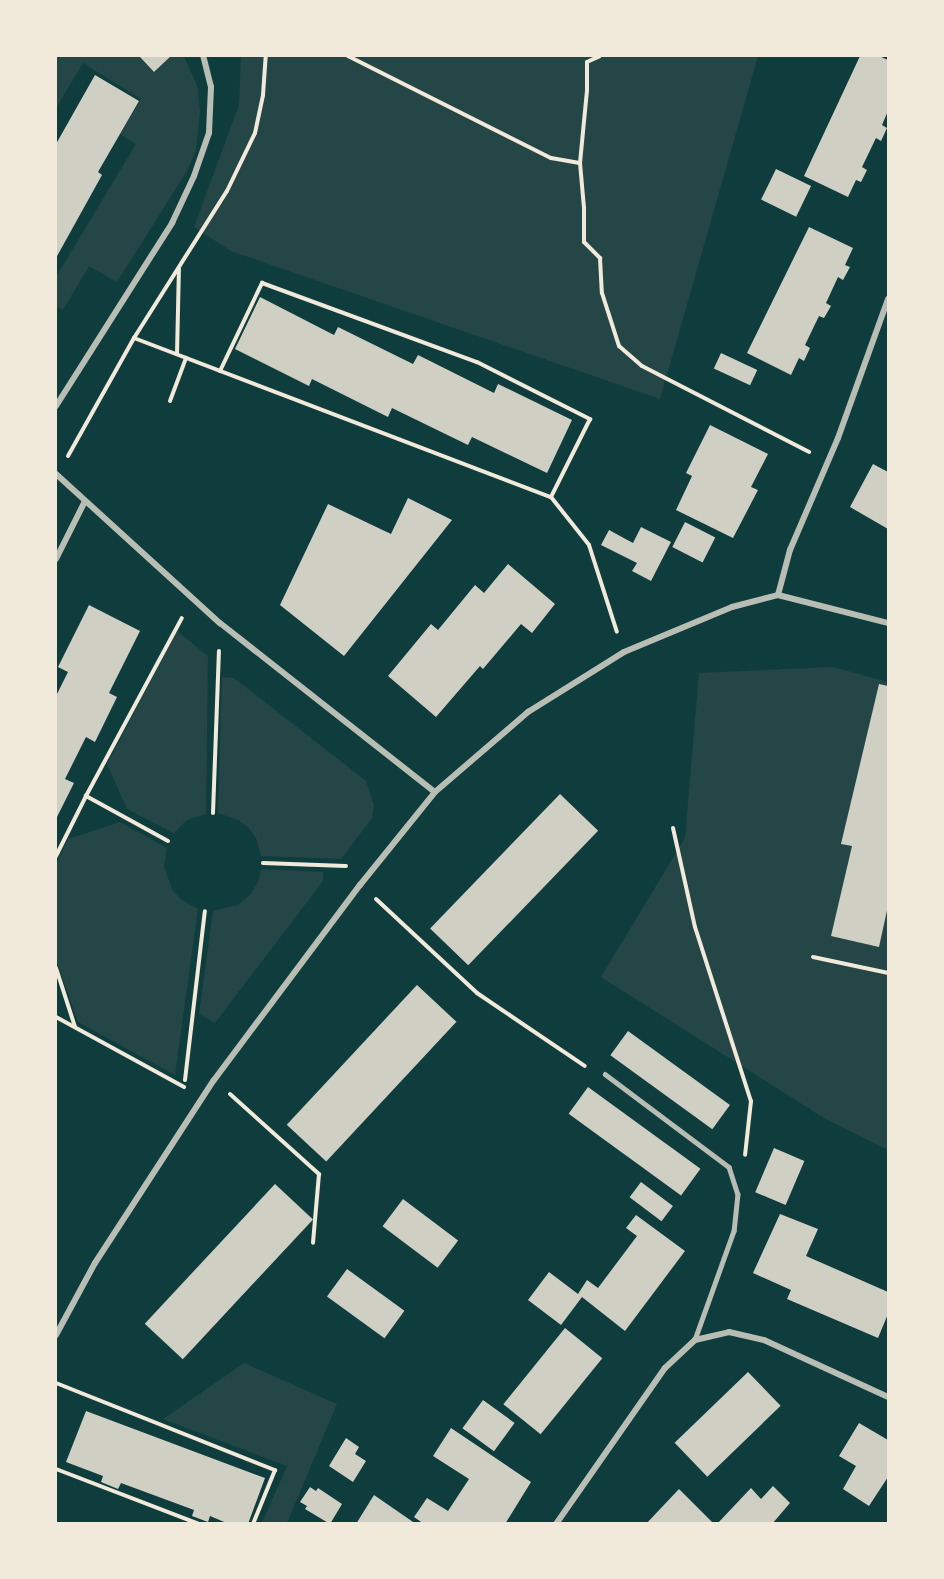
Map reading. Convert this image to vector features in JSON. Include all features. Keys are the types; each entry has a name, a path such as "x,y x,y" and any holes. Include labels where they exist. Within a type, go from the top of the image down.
{"street":[{"path":"56,406 172,223 194,176 209,133 211,87 203,56"},
{"path":"778,595 790,550 828,462 888,298"},
{"path":"56,474 220,623 435,792"},
{"path":"56,559 85,501"},
{"path":"56,1335 95,1263 214,1080 360,885 435,792 528,712 624,652 732,607 778,595 888,623"},
{"path":"556,1524 665,1368 695,1340 729,1332 764,1340 888,1397"}],"lane":[{"path":"605,1074 729,1167 738,1194 734,1231 695,1340"}],"path":[{"path":"56,474 134,339 226,191 255,133 263,95 266,56"},
{"path":"348,56 551,158 580,163"},
{"path":"600,56 587,62 587,90 580,163 584,242 600,258 602,293 620,346 642,366 828,462"},
{"path":"177,354 179,266"},
{"path":"220,371 262,283 477,362 590,419 551,497"},
{"path":"134,339 551,497 589,545 624,652"},
{"path":"170,401 186,358"},
{"path":"56,855 192,598"},
{"path":"213,813 220,623"},
{"path":"86,796 168,841"},
{"path":"673,828 695,927 751,1101 738,1194"},
{"path":"262,863 375,867"},
{"path":"360,885 482,997 595,1072 605,1074"},
{"path":"179,1132 205,911"},
{"path":"813,957 888,973"},
{"path":"56,968 75,1027"},
{"path":"56,1017 184,1087"},
{"path":"214,1080 319,1174 313,1243"},
{"path":"56,1383 275,1470 253,1524"},
{"path":"56,1469 199,1524"}],"shaded area":[{"path":"56,56 138,56 154,73 171,56 184,56 198,88 200,111 196,151 187,171 117,282 89,266 63,310 56,306 56,277 136,144 120,134 141,99 83,63 56,108"},
{"path":"241,56 758,56 660,399 231,251 194,227 239,105"},
{"path":"177,631 208,656 206,814 187,820 174,833 127,809 107,764"},
{"path":"833,667 888,682 888,1150 824,1118 601,977 685,838 699,673"},
{"path":"222,677 234,678 366,781 374,805 372,818 341,859 261,856 256,838 249,828 238,820 218,813"},
{"path":"120,822 167,848 164,867 173,891 182,900 198,909 175,1075 78,1022 56,959 56,865 68,839"},
{"path":"261,869 323,872 323,881 215,1023 199,1014 213,911 238,905 251,894 259,880"},
{"path":"244,1363 337,1404 287,1523 262,1523 287,1466 163,1419"}],"building":[{"path":"139,56 171,56 154,72"},
{"path":"860,56 879,56 888,60 888,111 882,125 887,128 881,141 876,138 862,167 867,170 861,182 856,180 848,197 804,176"},
{"path":"95,75 139,101 98,172 102,175 56,258 56,144"},
{"path":"776,169 811,186 796,217 761,200"},
{"path":"809,227 853,248 845,265 850,267 843,280 838,277 826,303 831,306 824,318 819,316 805,345 810,348 804,361 799,358 791,375 747,353"},
{"path":"260,297 334,335 338,327 413,364 418,355 494,393 498,384 572,420 547,473 472,437 468,445 392,408 388,417 312,379 309,386 235,349"},
{"path":"721,353 757,370 750,385 714,368"},
{"path":"710,425 768,454 751,487 758,490 733,538 676,510 692,476 686,473"},
{"path":"873,464 888,472 888,529 850,507"},
{"path":"408,498 452,520 344,656 280,605 328,504 391,534"},
{"path":"685,522 715,537 703,562 672,547"},
{"path":"641,527 671,542 651,581 632,571 637,563 601,545 609,530 633,543"},
{"path":"508,564 555,604 532,633 521,624 483,669 480,666 436,717 388,676 431,624 438,630 475,585 484,593"},
{"path":"89,605 140,631 109,693 117,697 95,742 86,737 65,779 74,783 56,819 56,696 68,672 58,667"},
{"path":"879,684 888,686 888,906 879,947 831,936 852,846 841,844"},
{"path":"560,794 598,831 468,965 430,929"},
{"path":"417,985 456,1022 326,1162 287,1125"},
{"path":"628,1031 730,1105 712,1129 610,1055"},
{"path":"588,1087 700,1169 681,1195 569,1114"},
{"path":"774,1148 804,1161 786,1205 755,1192"},
{"path":"641,1182 673,1206 662,1221 630,1197"},
{"path":"275,1184 313,1219 183,1359 145,1324"},
{"path":"403,1199 458,1241 438,1268 383,1226"},
{"path":"780,1214 818,1229 806,1256 888,1292 888,1314 878,1338 787,1299 791,1290 753,1273"},
{"path":"636,1215 685,1251 625,1331 582,1297 561,1325 528,1300 549,1272 578,1294 587,1280 598,1288 637,1236 626,1228"},
{"path":"347,1269 404,1311 384,1338 327,1297"},
{"path":"565,1328 602,1358 541,1434 503,1404"},
{"path":"748,1372 781,1406 707,1477 675,1443"},
{"path":"483,1400 515,1423 494,1451 462,1428"},
{"path":"86,1411 265,1478 248,1524 229,1524 210,1516 208,1522 192,1516 194,1510 121,1483 118,1489 101,1482 103,1476 66,1462"},
{"path":"859,1423 888,1440 888,1477 869,1506 843,1489 856,1466 839,1456"},
{"path":"451,1428 531,1482 505,1524 424,1524 414,1517 427,1498 448,1511 469,1479 433,1456"},
{"path":"346,1438 359,1447 355,1454 366,1461 353,1482 329,1466"},
{"path":"773,1486 790,1503 772,1524 717,1524 751,1488 761,1499"},
{"path":"310,1487 316,1491 318,1488 342,1504 330,1524 305,1509 307,1506 300,1502"},
{"path":"679,1489 714,1524 646,1524"},
{"path":"374,1495 416,1524 356,1524"}]}
